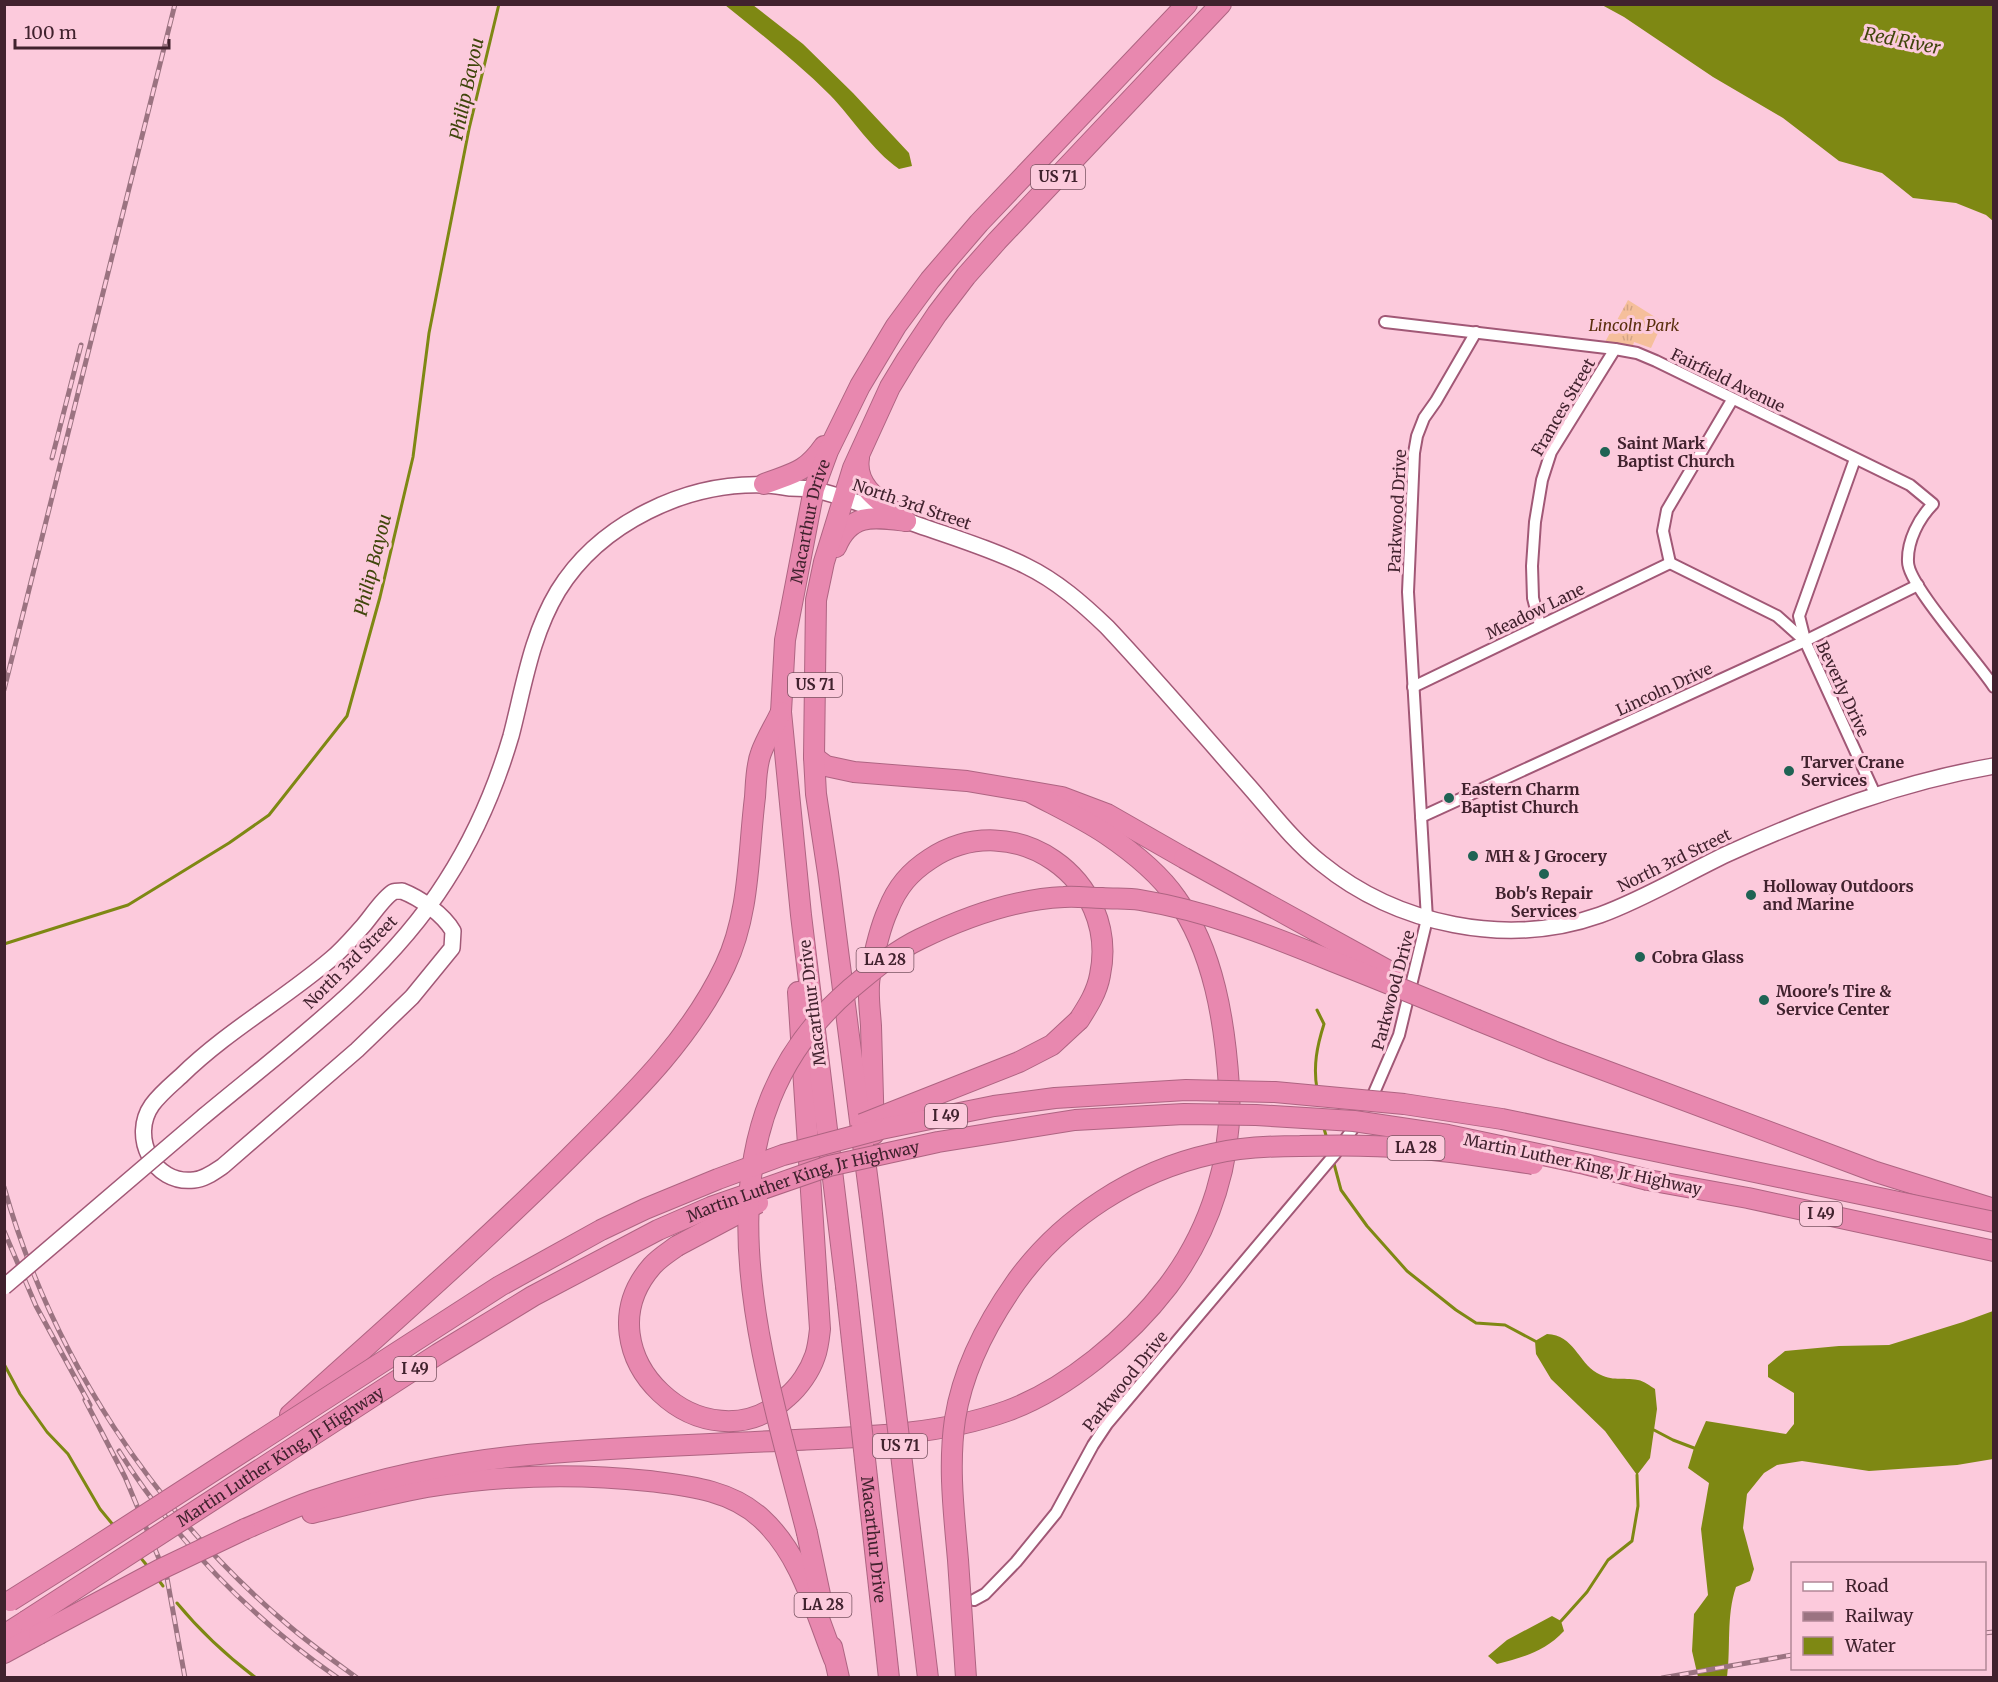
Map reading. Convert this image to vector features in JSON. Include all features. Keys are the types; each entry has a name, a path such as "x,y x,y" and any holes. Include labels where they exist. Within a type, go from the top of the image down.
{"highway":[{"name":"US 71","path":"879,353 909,308 954,252 1187,4"},
{"name":"Macarthur Drive","path":"928,1677 872,1213 816,794 814,757 816,600 824,562 860,452 886,396 907,359 951,295 980,260 1221,4"},
{"path":"764,484 798,472 816,458 879,353"},
{"name":"Macarthur Drive","path":"879,353 843,420 814,489 785,640 781,712 801,915 890,1677"},
{"path":"860,452 858,474 861,483 906,521"},
{"path":"816,600 839,538 846,528 866,519 906,521"},
{"path":"262,1440 520,1206 642,1086 664,1060 708,999 726,964 744,905 760,754 781,712"},
{"path":"814,757 826,766 854,772 967,781 1062,797 1107,814 1477,1020 1553,1051 1876,1172 1994,1209"},
{"path":"4,1653 32,1627 245,1529 317,1499 386,1479 448,1466 550,1453 835,1438 924,1430 979,1420 1041,1395 1069,1378 1131,1329 1156,1302 1194,1248 1214,1205 1221,1178 1229,1098 1226,1052 1220,1012 1206,958 1196,933 1176,898 1134,856 1107,835 1030,792"},
{"path":"813,1146 877,1117 1019,1062 1052,1045 1079,1020 1095,992 1100,976 1102,940 1092,904 1083,889 1058,862 1030,847 998,840 981,840 950,848 910,874 900,885 886,912 869,978 875,1182 872,1213"},
{"name":"LA 28","path":"837,1668 807,1533 760,1347 751,1278 748,1225 749,1180 758,1138 774,1092 794,1054 815,1023 832,1005 885,959 939,930 994,909 1064,897 1137,900 1208,915 1254,930 1477,1020"},
{"path":"801,915 796,956 820,1329 816,1355 808,1372 792,1393 778,1406 757,1418 718,1421 680,1408 664,1397 646,1379 631,1345 629,1322 632,1302 641,1281 653,1266 677,1246 829,1166"},
{"name":"Martin Luther King, Jr Highway","path":"7,1602 500,1286 560,1252 656,1205 746,1168 813,1146 881,1129 1023,1101 1186,1090 1275,1092 1404,1104 1502,1119 1994,1222"},
{"name":"Martin Luther King, Jr Highway","path":"4,1635 32,1627 438,1354 532,1296 669,1226 711,1208 829,1166 938,1142 1075,1120 1184,1114 1256,1114 1354,1121 1448,1134 1648,1180 1748,1198 1994,1251"},
{"name":"LA 28","path":"966,1677 953,1503 955,1419 962,1388 973,1354 989,1324 1026,1269 1055,1238 1097,1204 1149,1176 1184,1161 1214,1153 1274,1146 1350,1144 1414,1148 1648,1180"},
{"path":"245,1529 394,1494 483,1480 547,1476 621,1478 704,1489 736,1500 750,1508 775,1532 800,1573 837,1668"}],"street":[{"name":"Fairfield Avenue","path":"1385,322 1636,353 1910,485 1933,504 1925,512 1910,546 1907,564 1918,585"},
{"name":"Parkwood Drive","path":"974,1600 985,1594 1016,1562 1056,1513 1107,1424 1335,1154 1367,1108 1386,1069 1399,1035 1427,919 1408,592 1412,482 1417,436 1424,418 1476,332"},
{"name":"Frances Street","path":"1540,625 1533,598 1532,566 1535,522 1542,480 1551,452 1615,349"},
{"path":"1670,563 1663,531 1667,510 1732,400"},
{"path":"1805,641 1799,616 1855,459"},
{"name":"North 3rd Street","path":"4,1287 356,986 405,935 428,907 459,860 477,827 510,738 536,634 566,578 594,548 629,521 651,508 680,497 708,490 764,484 814,489 975,544 1028,567 1076,598 1118,639 1287,830 1320,862 1364,891 1427,919 1474,928 1512,931 1576,922 1616,909 1726,855 1875,794 1994,766"},
{"name":"Meadow Lane","path":"1413,687 1670,563"},
{"name":"Beverly Drive","path":"1670,563 1777,616 1805,641 1875,794"},
{"path":"1918,585 1994,687"},
{"name":"Lincoln Drive","path":"1421,817 1805,641 1918,585"},
{"path":"402,891 411,894 428,907 449,924 453,931 452,948 412,997 386,1024 223,1166 195,1180 180,1180 158,1168 145,1149 142,1127 153,1104 169,1087 218,1043 287,994 334,956 394,892 402,891"}],"green space":[{"name":"Lincoln Park","path":"1628,300 1663,322 1651,348 1634,342 1632,349 1605,342"}],"water":[{"path":"725,5 753,5 803,44 909,153 912,166 899,169 889,161 817,83 779,48"},
{"name":"Red River","path":"1602,5 1993,5 1993,221 1986,215 1956,203 1913,198 1882,173 1839,161 1783,118 1713,77 1624,17"},
{"path":"1993,1311 1993,1459 1957,1465 1869,1471 1802,1461 1777,1465 1764,1473 1747,1494 1743,1528 1754,1569 1750,1581 1736,1587 1733,1598 1727,1677 1698,1677 1692,1651 1694,1614 1708,1595 1701,1529 1709,1483 1688,1468 1706,1421 1786,1434 1794,1424 1794,1393 1768,1377 1768,1365 1785,1351 1839,1346 1889,1345"},
{"path":"1547,1334 1564,1339 1597,1373 1613,1378 1645,1382 1655,1389 1657,1409 1650,1458 1637,1475 1605,1431 1551,1379 1536,1354 1535,1341"},
{"path":"1552,1616 1561,1621 1564,1631 1541,1649 1497,1664 1488,1656 1507,1640"}],"waterway":[{"name":"Philip Bayou","path":"4,944 128,905 229,843 269,815 347,716 380,597 413,457 429,333 469,129 499,4"},
{"name":"Philip Bayou","path":"1317,1010 1324,1024 1316,1056 1317,1089"},
{"name":"Philip Bayou","path":"1323,1125 1327,1139"},
{"name":"Philip Bayou","path":"1333,1160 1341,1190 1367,1226 1407,1271 1476,1323 1505,1325 1535,1341"},
{"path":"4,1364 20,1394 47,1432 68,1454 100,1509 114,1526"},
{"name":"Philip Bayou","path":"1654,1430 1694,1448"},
{"path":"1561,1621 1587,1592 1608,1560 1632,1541 1638,1506 1637,1475"},
{"path":"140,1557 149,1568"},
{"path":"157,1578 163,1586"},
{"path":"177,1603 214,1643 256,1678"}],"railway":[{"path":"4,690 175,4"},
{"path":"52,458 81,345"},
{"path":"4,1187 24,1250 50,1311 80,1370 114,1427 152,1481 194,1532 239,1580 296,1632 357,1678"},
{"path":"4,1231 36,1306 90,1405"},
{"path":"85,1400 125,1477 167,1578 185,1678"},
{"path":"119,1451 164,1515 217,1575 275,1630 338,1678"},
{"path":"1986,1633 1994,1632"},
{"path":"1662,1678 1791,1655"}],"place":[{"name":"Saint Mark Baptist Church","path":"1605,452"},
{"name":"Tarver Crane Services","path":"1789,771"},
{"name":"Eastern Charm Baptist Church","path":"1449,798"},
{"name":"MH & J Grocery","path":"1473,856"},
{"name":"Bob's Repair Services","path":"1544,874"},
{"name":"Holloway Outdoors and Marine","path":"1751,895"},
{"name":"Cobra Glass","path":"1640,957"},
{"name":"Moore's Tire & Service Center","path":"1764,1000"}]}
